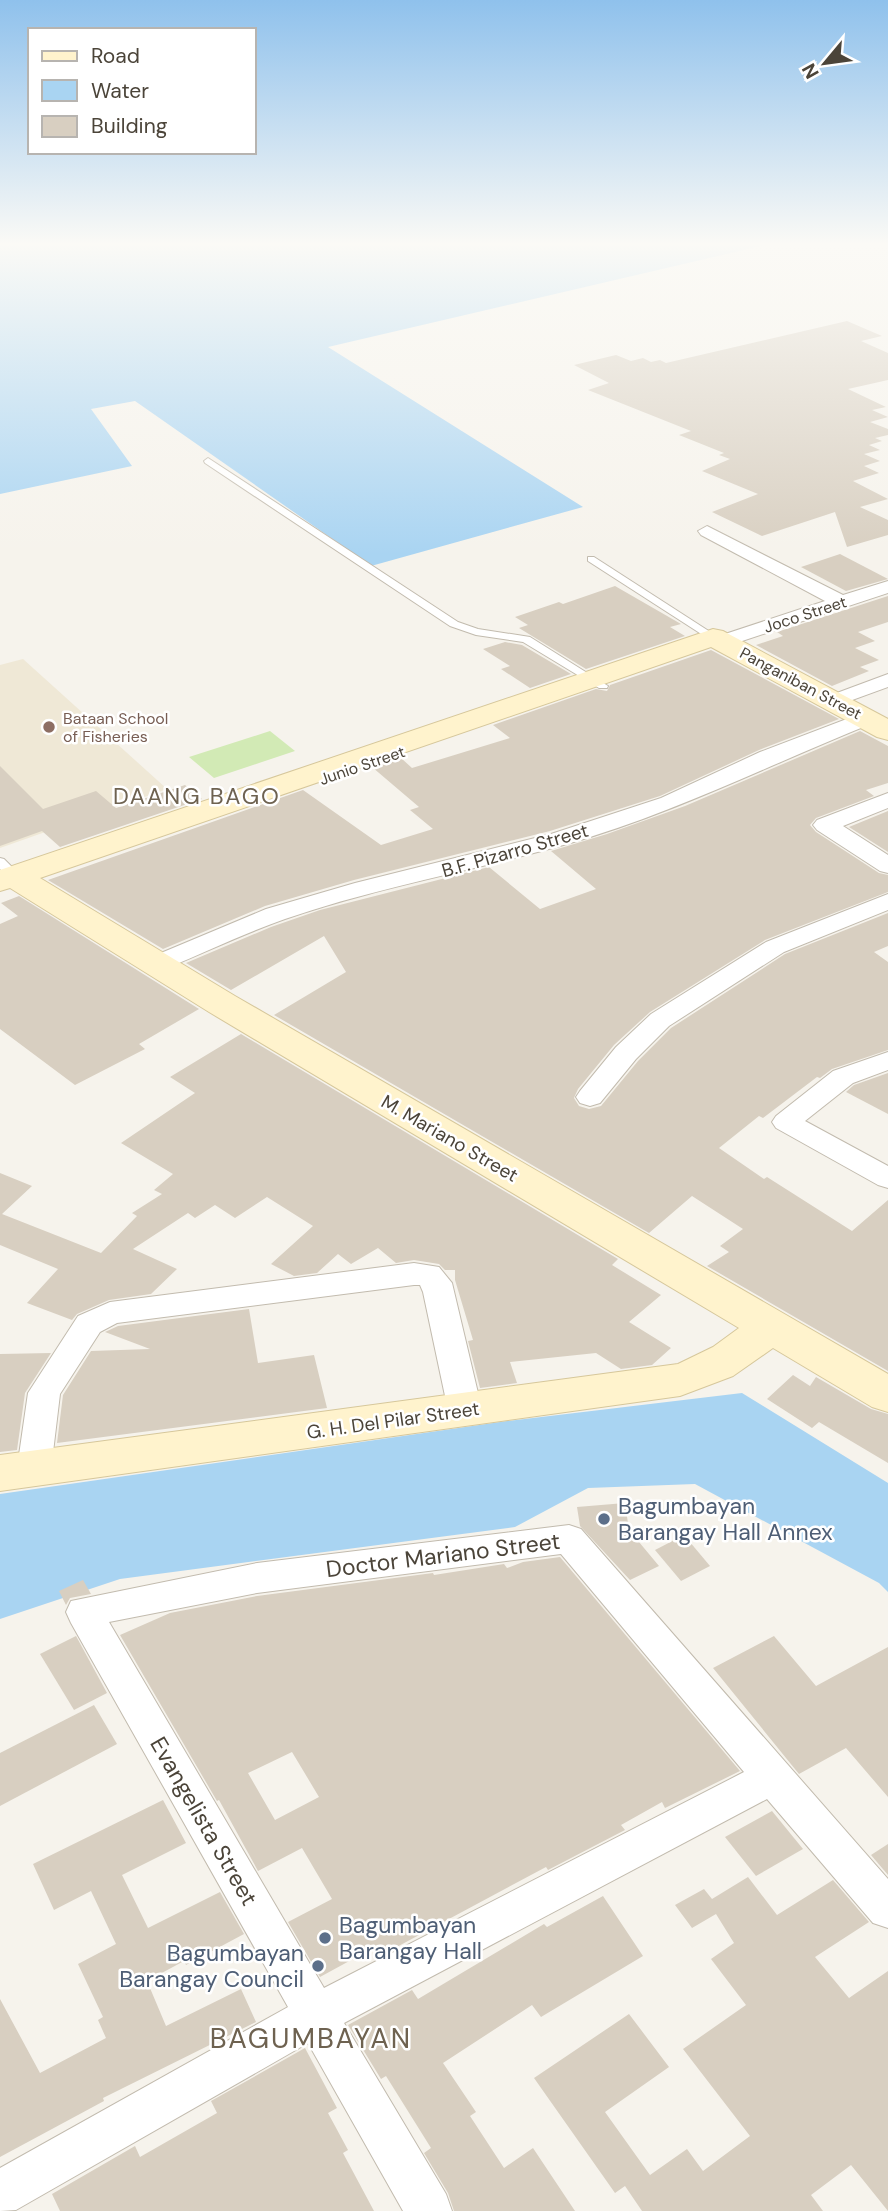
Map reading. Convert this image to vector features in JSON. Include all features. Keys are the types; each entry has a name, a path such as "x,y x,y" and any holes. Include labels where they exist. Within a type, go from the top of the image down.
{"street":[{"path":"706,531 841,602"},
{"name":"Joco Street","path":"718,639 888,587"},
{"name":"Junio Street","path":"7,878 598,683 718,639"},
{"name":"Panganiban Street","path":"718,639 877,724"},
{"path":"833,701 888,680"},
{"name":"B.F. Pizarro Street","path":"158,963 275,914 364,888 559,839 669,803 775,754 877,724"},
{"path":"888,800 825,825 888,866"},
{"name":"M. Mariano Street","path":"7,878 158,963 222,1004 888,1395"},
{"path":"590,1097 632,1046 660,1020 775,947 888,901"},
{"path":"888,1060 843,1077 786,1122 888,1178"},
{"path":"17,1471 44,1393 89,1324 110,1313 428,1275 436,1283 439,1292 465,1410"},
{"name":"G. H. Del Pilar Street","path":"17,1471 680,1380 734,1357 770,1326"},
{"name":"Doctor Mariano Street","path":"84,1612 257,1578 569,1539 888,1909"},
{"name":"Evangelista Street","path":"84,1612 429,2211"},
{"path":"0,2194 315,2015 772,1777"}],"lane":[{"path":"208,461 454,624 476,632 526,639 598,683"},
{"path":"591,559 718,639"}],"shaded area":[{"name":"Bataan School of Fisheries","path":"23,659 167,789 0,848 0,665"}],"green space":[{"path":"270,731 295,751 214,778 189,757"}],"water":[{"path":"0,348 330,348 583,507 371,566 135,401 91,409 132,466 0,494"},
{"path":"742,1393 888,1483 888,1592 879,1583 695,1484 588,1488 515,1527 120,1579 0,1619 0,1494 507,1421"}],"building":[{"path":"730,348 877,348 888,353 888,380 848,389 886,407 872,410 888,417 870,422 888,429 888,435 875,438 882,441 869,445 880,450 864,454 880,461 864,466 879,473 853,481 888,499 860,507 888,520 888,535 847,547 835,512 762,536 712,512 758,494 702,471 730,459 719,455 724,453 679,435 691,431 588,390 609,383 574,365 616,355 631,361 643,358 651,362 660,360 666,363"},
{"path":"840,554 888,579 846,591 801,567"},
{"path":"615,586 681,624 670,627 685,636 586,669 519,628 528,625 515,617"},
{"path":"888,596 888,622 858,632 875,641 855,648 879,660 860,667 869,671 832,686 756,645 783,636 777,632"},
{"path":"505,642 522,645 571,674 530,688 501,669 510,666 483,649"},
{"path":"711,650 839,719 759,750 660,796 550,831 354,880 265,906 163,949 48,880 303,790 381,845 433,829 410,810 419,807 372,767 401,758 412,768 510,738 493,725 596,689 607,691 610,685"},
{"path":"860,731 888,746 888,783 866,790 874,796 816,818 810,825 816,832 879,873 888,875 888,892 765,940 650,1012 614,1045 578,1089 574,1098 579,1106 589,1109 601,1106 638,1061 671,1028 785,954 888,913 888,946 874,952 888,962 888,1050 832,1069 820,1078 817,1077 763,1118 759,1116 719,1148 764,1179 767,1177 852,1231 888,1200 888,1371 707,1266 729,1252 720,1246 743,1229 692,1196 649,1233 274,1015 346,972 324,936 231,990 186,963 271,927 320,910 489,867 540,909 596,889 551,851 685,806"},
{"path":"0,766 43,809 96,791 116,808 185,785 202,799 60,847 42,831 0,846"},
{"path":"888,811 888,852 849,827"},
{"path":"19,896 199,1009 139,1044 145,1049 75,1085 0,1029 0,924 18,916 1,903"},
{"path":"241,1034 618,1259 612,1265 661,1295 629,1322 671,1348 652,1365 621,1369 596,1353 510,1362 517,1383 480,1388 468,1341 473,1340 455,1280 455,1270 445,1270 439,1264 414,1260 396,1263 378,1248 351,1264 338,1254 317,1273 294,1276 271,1264 313,1226 267,1197 235,1218 215,1205 195,1218 188,1213 133,1249 177,1269 151,1294 109,1300 77,1314 72,1320 27,1303 58,1269 0,1245 0,1173 32,1186 2,1214 101,1253 137,1216 132,1213 162,1194 154,1190 173,1174 121,1143 195,1093 170,1077"},
{"path":"888,1073 888,1114 846,1092 854,1085"},
{"path":"249,1309 258,1363 314,1355 327,1408 57,1443 63,1395 91,1351 150,1349 105,1332 118,1326"},
{"path":"51,1353 25,1393 17,1450 0,1452 0,1354"},
{"path":"793,1375 810,1386 816,1377 871,1409 888,1414 888,1463 819,1422 812,1428 767,1399"},
{"path":"625,1503 629,1530 659,1566 630,1580 580,1526 577,1507"},
{"path":"684,1535 710,1566 681,1581 655,1550"},
{"path":"560,1557 740,1771 665,1808 662,1802 621,1825 625,1830 548,1870 546,1867 380,1956 375,1947 320,1977 288,1922 332,1899 302,1848 258,1871 219,1800 217,1801 120,1635 170,1613 257,1596 504,1564 507,1568 523,1562","holes":["292,1752 319,1797 275,1820 248,1773"]},
{"path":"83,1580 91,1594 70,1598 66,1605 59,1591"},
{"path":"76,1636 107,1693 74,1710 40,1654"},
{"path":"774,1636 816,1686 888,1647 888,1797 846,1748 799,1774 713,1668"},
{"path":"94,1705 117,1744 0,1806 0,1753"},
{"path":"163,1800 186,1843 122,1875 148,1928 220,1892 244,1934 186,1965 184,1961 147,1981 166,2026 241,1989 256,2022 103,2098 104,2101 0,2157 0,1999 40,2073 106,2038 98,2020 103,2017 78,1964 116,1944 91,1891 54,1910 33,1864"},
{"path":"772,1811 803,1849 756,1876 725,1837"},
{"path":"888,1844 888,1875 871,1855"},
{"path":"748,1877 777,1915 833,1880 869,1922 815,1957 849,1998 888,1971 888,2211 851,2165 811,2195 823,2211 642,2211 625,2186 615,2193 534,2078 629,2014 669,2067 605,2112 650,2175 687,2149 703,2171 750,2136 683,2049 746,2005 711,1959 734,1943 716,1914 692,1928 675,1905 704,1889 712,1899"},
{"path":"603,1896 643,1956 541,2017 532,2005 443,2063 476,2112 470,2116 504,2168 533,2148 575,2211 454,2211 448,2193 424,2153 431,2148 386,2076 381,2079 348,2025 412,1990 418,1999 544,1924 547,1927"},
{"path":"305,2048 337,2108 328,2113 348,2150 343,2153 374,2211 60,2211 52,2194 135,2146 140,2157 217,2113 211,2101"}],"place":[{"name":"Bataan School of Fisheries","path":"49,727"},
{"name":"Bagumbayan Barangay Hall Annex","path":"604,1519"},
{"name":"Bagumbayan Barangay Hall","path":"325,1938"},
{"name":"Bagumbayan Barangay Council","path":"318,1966"}],"district":[{"name":"DAANG BAGO","path":"197,796"},
{"name":"BAGUMBAYAN","path":"311,2038"}]}
